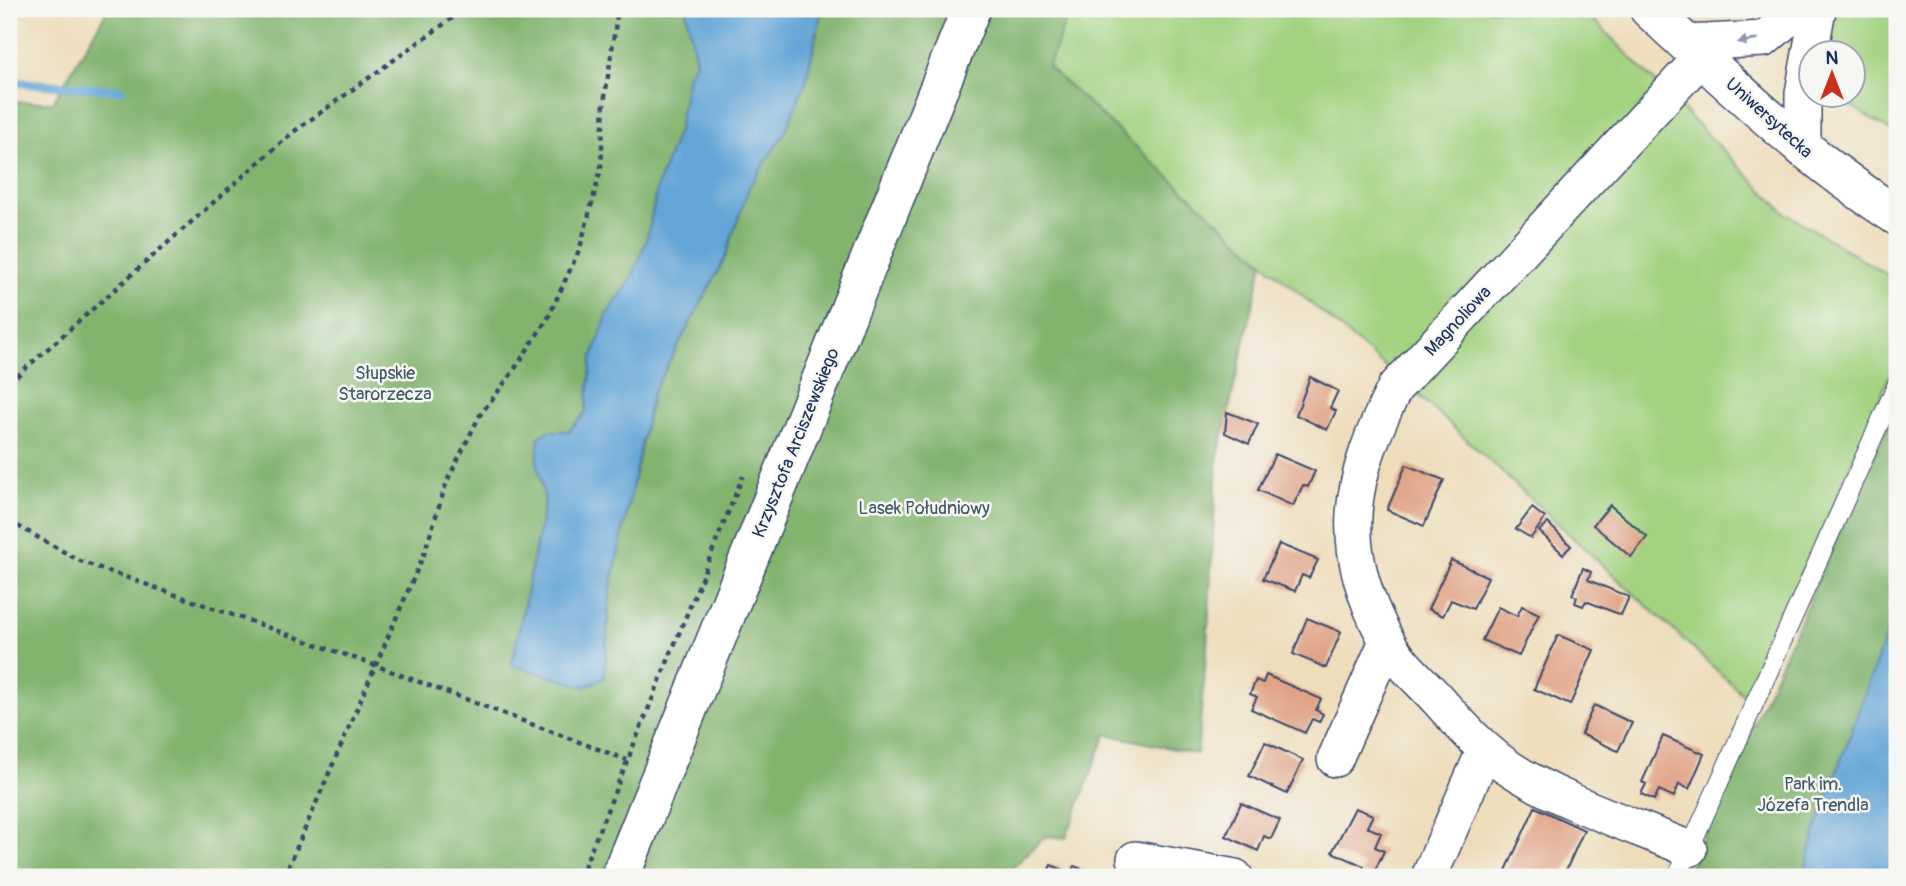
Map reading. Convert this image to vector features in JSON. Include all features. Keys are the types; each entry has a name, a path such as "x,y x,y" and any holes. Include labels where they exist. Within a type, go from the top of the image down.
{"street":[{"name":"Krzysztofa Arciszewskiego","path":"621,877 971,9"},
{"name":"Uniwersytecka","path":"1649,9 1803,150 1840,180 1897,216"},
{"path":"1694,51 1764,39 1799,9"},
{"path":"1803,150 1803,93 1818,9"},
{"name":"Magnoliowa","path":"1683,863 1510,769 1485,749 1387,641 1359,567 1353,535 1353,498 1366,454 1395,388 1694,51"},
{"path":"1335,759 1387,641"},
{"path":"1429,877 1485,749"},
{"path":"1135,859 1235,877"}],"lane":[{"name":"Magnoliowa","path":"1683,863 1897,384"}],"path":[{"path":"9,383 292,133 465,9"},
{"path":"284,877 424,554 447,481 480,415 548,318 580,248 601,169 604,103 618,9"},
{"path":"9,521 80,561 377,666 662,774"},
{"path":"579,877 631,748"}],"green space":[{"name":"Lasek Południowy","path":"108,9 686,9 696,62 688,75 678,131 658,184 647,239 630,282 608,313 586,412 569,431 549,431 537,461 545,501 512,664 585,687 604,678 610,592 652,394 724,260 749,187 785,132 806,81 822,9 1070,9 1048,67 1263,262 1217,460 1207,647 1197,754 1106,734 1066,838 1046,836 1003,877 9,877 9,102 53,102"},
{"path":"1070,9 1583,9 1783,211 1897,281 1897,359 1748,699 1416,393 1263,262 1048,67"},
{"path":"1836,9 1897,9 1897,135 1854,108 1868,108 1868,38 1830,38"},
{"name":"Park im. Józefa Trendla","path":"1897,404 1897,605 1817,826 1803,877 1685,877"}],"water":[{"path":"686,9 822,9 806,81 785,132 749,187 724,260 652,394 610,592 604,678 585,687 512,665 545,501 537,461 539,437 549,431 569,431 586,412 592,359 608,313 630,282 647,239 658,184 678,131 688,74 696,62"},
{"path":"1897,605 1897,877 1803,877 1817,826"}],"building":[{"path":"1310,377 1338,391 1330,408 1336,411 1327,430 1296,415"},
{"path":"1227,412 1258,424 1249,444 1225,433"},
{"path":"1275,454 1315,471 1308,487 1303,485 1293,506 1258,490"},
{"path":"1406,465 1444,480 1424,526 1387,510"},
{"path":"1610,505 1647,537 1631,557 1593,525"},
{"path":"1532,508 1545,518 1531,538 1516,529"},
{"path":"1548,523 1571,546 1563,554 1539,531"},
{"path":"1279,544 1318,560 1309,578 1302,575 1295,591 1263,579"},
{"path":"1451,560 1488,577 1473,609 1451,600 1443,616 1428,609"},
{"path":"1583,568 1591,572 1588,580 1629,597 1621,615 1586,601 1583,606 1575,603 1577,597 1572,595"},
{"path":"1522,606 1539,614 1519,656 1482,640 1498,607 1517,616"},
{"path":"1307,618 1341,632 1326,668 1293,654"},
{"path":"1558,635 1594,650 1570,705 1534,689"},
{"path":"1266,675 1321,699 1316,710 1323,714 1319,722 1312,719 1305,733 1251,709 1257,697 1250,694 1256,680 1263,683"},
{"path":"1594,705 1632,723 1618,751 1581,734"},
{"path":"1663,736 1704,754 1689,789 1679,784 1674,797 1659,790 1654,800 1641,794 1646,784 1642,782"},
{"path":"1265,742 1303,760 1287,794 1249,776"},
{"path":"1241,803 1280,820 1271,839 1264,836 1258,851 1226,836"},
{"path":"1535,807 1584,830 1563,877 1503,877"},
{"path":"1355,808 1373,815 1367,827 1381,833 1375,847 1384,851 1372,877 1361,873 1364,866 1332,852"},
{"path":"1051,865 1071,873 1074,866 1102,877 1045,877"}],"waterway":[{"path":"9,82 121,90"}],"park label":[{"name":"Słupskie Starorzecza","path":"385,383"}]}
